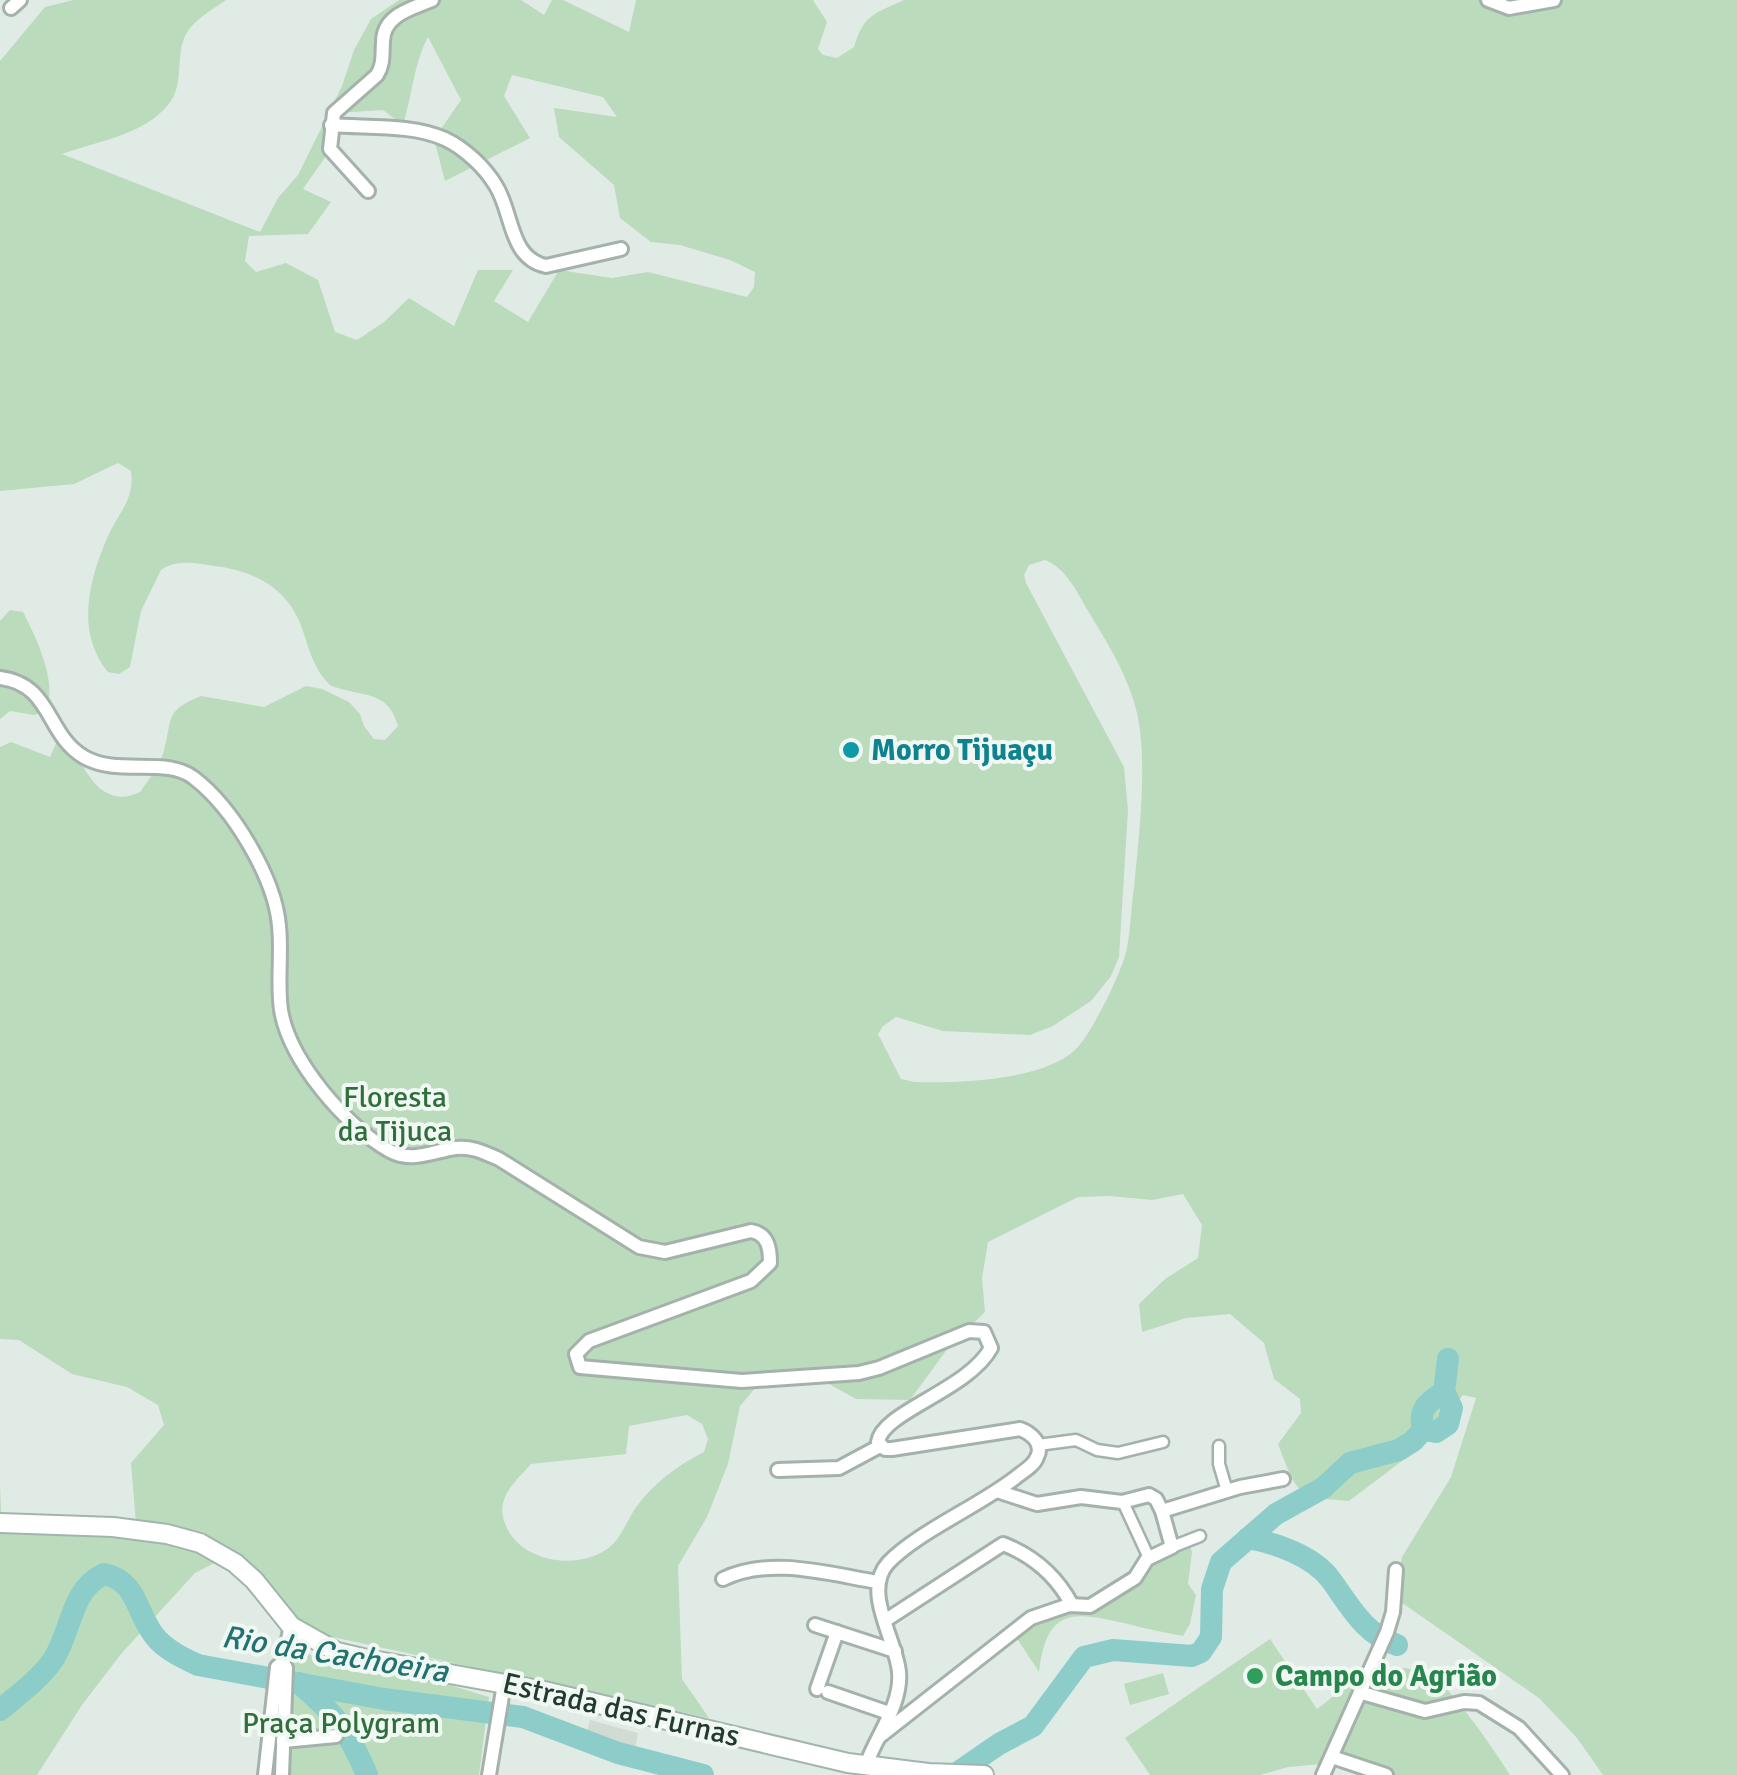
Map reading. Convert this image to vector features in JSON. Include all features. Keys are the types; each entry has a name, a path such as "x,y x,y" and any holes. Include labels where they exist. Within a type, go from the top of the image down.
{"main road":[{"name":"Estrada das Furnas","path":"0,1522 113,1526 200,1543 244,1572 291,1626 336,1652 502,1693 866,1765 984,1775"}],"street":[{"path":"368,191 330,149 336,110 378,75 382,67 382,35 391,20 432,0"},
{"path":"1488,0 1510,8 1554,0"},
{"path":"331,125 416,132 457,146 496,186 518,244 537,264 546,266 622,249"},
{"path":"0,678 25,684 36,693 71,748 84,758 120,768 183,772 195,778 224,812 251,848 271,885 279,926 281,1012 294,1044 319,1085 348,1120 394,1153 410,1157 475,1148 639,1247 665,1252 752,1231 766,1239 770,1263 751,1281 589,1340 576,1354 580,1367 742,1381 858,1372 879,1368 969,1331 984,1332 991,1348 985,1358 949,1389 893,1419 881,1430 880,1446"},
{"path":"778,1470 840,1468 880,1446 892,1449 1020,1429 1038,1445 1037,1459 997,1491 896,1556 880,1572 878,1582 900,1677 866,1765"},
{"path":"1038,1445 1076,1440 1097,1450 1118,1452 1163,1442"},
{"path":"1219,1446 1226,1490"},
{"path":"1162,1511 1226,1490 1283,1479"},
{"path":"997,1491 1030,1504 1081,1497 1123,1502 1153,1496 1162,1511 1172,1546"},
{"path":"1123,1502 1150,1558"},
{"path":"876,1739 1031,1618 1072,1605 1091,1606 1135,1578 1142,1563 1200,1536"},
{"path":"886,1620 1003,1544 1040,1564 1061,1586 1072,1605"},
{"path":"723,1579 770,1567 878,1582"},
{"path":"1323,1775 1387,1632 1393,1612 1396,1570"},
{"path":"815,1625 895,1652"},
{"path":"265,1775 291,1626"},
{"path":"837,1632 823,1691 888,1713"},
{"path":"281,1673 282,1775"},
{"path":"489,1775 502,1693"},
{"path":"1362,1693 1425,1710 1479,1703 1519,1728 1562,1775"},
{"path":"283,1741 336,1736"},
{"path":"1332,1757 1386,1775"}],"shaded area":[{"path":"590,1720 638,1733 634,1755 586,1736"}],"green space":[{"name":"Floresta da Tijuca","path":"73,0 226,0 188,30 176,89 168,105 132,131 62,154 260,232 278,198 298,175 371,19 399,0 521,0 544,15 552,0 563,0 629,32 636,0 813,0 827,22 818,49 823,55 837,58 854,47 872,16 904,0 1737,0 1737,1775 1603,1775 1577,1738 1539,1698 1395,1598 1402,1557 1451,1477 1476,1398 1463,1395 1418,1449 1349,1501 1318,1497 1300,1489 1278,1444 1301,1413 1300,1399 1274,1379 1264,1343 1230,1314 1186,1318 1142,1332 1139,1304 1165,1279 1198,1258 1202,1225 1183,1194 1152,1200 1078,1197 988,1242 982,1278 985,1312 948,1348 910,1400 856,1399 809,1373 762,1380 740,1406 728,1464 707,1517 678,1566 682,1679 709,1718 286,1627 224,1558 195,1573 121,1654 37,1775 0,1775 0,1486 2,1533 137,1536 131,1463 164,1425 158,1405 127,1387 72,1374 19,1340 0,1339 0,747 11,742 50,757 57,741 72,743 97,785 115,796 127,796 140,792 157,767 175,711 201,696 264,707 306,686 349,702 374,739 385,740 398,726 380,700 330,685 315,663 294,610 276,590 254,576 228,568 186,563 161,570 141,611 130,667 119,674 108,672 91,640 88,605 101,553 128,498 131,471 118,463 74,484 0,491 0,61 45,7","holes":["428,37 461,100 434,139 445,181 530,138 504,96 512,75 603,97 617,117 554,108 559,137 614,185 620,218 651,242 680,245 755,272 754,287 747,297 648,272 612,278 559,270 528,322 494,301 513,270 478,270 454,326 409,298 357,340 335,332 318,280 286,263 256,272 245,261 249,236 308,234 331,202 303,189 333,146 336,113 383,110 403,125","1045,560 1070,581 1117,660 1137,713 1142,800 1127,948 1090,1030 1076,1049 1061,1060 1000,1078 933,1082 901,1079 878,1034 896,1017 943,1031 1030,1035 1053,1026 1091,1001 1111,976 1119,957 1128,810 1124,767 1026,583 1024,575 1029,565","687,1415 702,1424 708,1439 704,1452 651,1489 616,1541 599,1554 566,1561 549,1559 520,1544 509,1532 502,1509 510,1488 531,1464 626,1454 629,1426"]},
{"path":"10,610 23,612 39,647 50,689 44,712 34,715 10,711 0,719 0,621"},
{"path":"1188,1541 1192,1552 1188,1584 1196,1595 1190,1624 1183,1636 1093,1617 1067,1618 1049,1635 1039,1672 1012,1631 1077,1607 1135,1578 1142,1563"},
{"path":"1270,1639 1317,1709 1375,1671 1405,1668 1434,1678 1463,1708 1510,1775 1358,1775 1333,1763 1288,1767 1260,1775 1150,1775 1125,1738"},
{"name":"Praça Polygram","path":"291,1652 305,1652 333,1667 427,1678 489,1697 479,1775 286,1775"},
{"path":"1163,1673 1169,1694 1130,1705 1124,1684"}],"waterway":[{"name":"Rio da Cachoeira","path":"954,1775 1033,1726 1084,1657 1113,1650 1192,1656 1201,1652 1211,1637 1212,1589 1221,1562 1276,1514 1323,1488 1350,1463 1399,1450 1413,1441 1423,1430 1425,1407 1444,1392 1448,1359"},
{"name":"Rio da Cachoeira","path":"1423,1430 1436,1432 1448,1424 1452,1408 1444,1392"},
{"path":"1248,1538 1282,1547 1315,1564 1375,1634 1397,1645"},
{"name":"Rio da Cachoeira","path":"0,1710 53,1660 84,1590 104,1574 116,1578 131,1592 161,1643 198,1665 384,1699 523,1717 618,1753 703,1775"},
{"path":"299,1683 340,1724 367,1775"}],"place":[{"name":"Morro Tijuaçu","path":"851,750"},
{"name":"Campo do Agrião","path":"1255,1676"}]}
